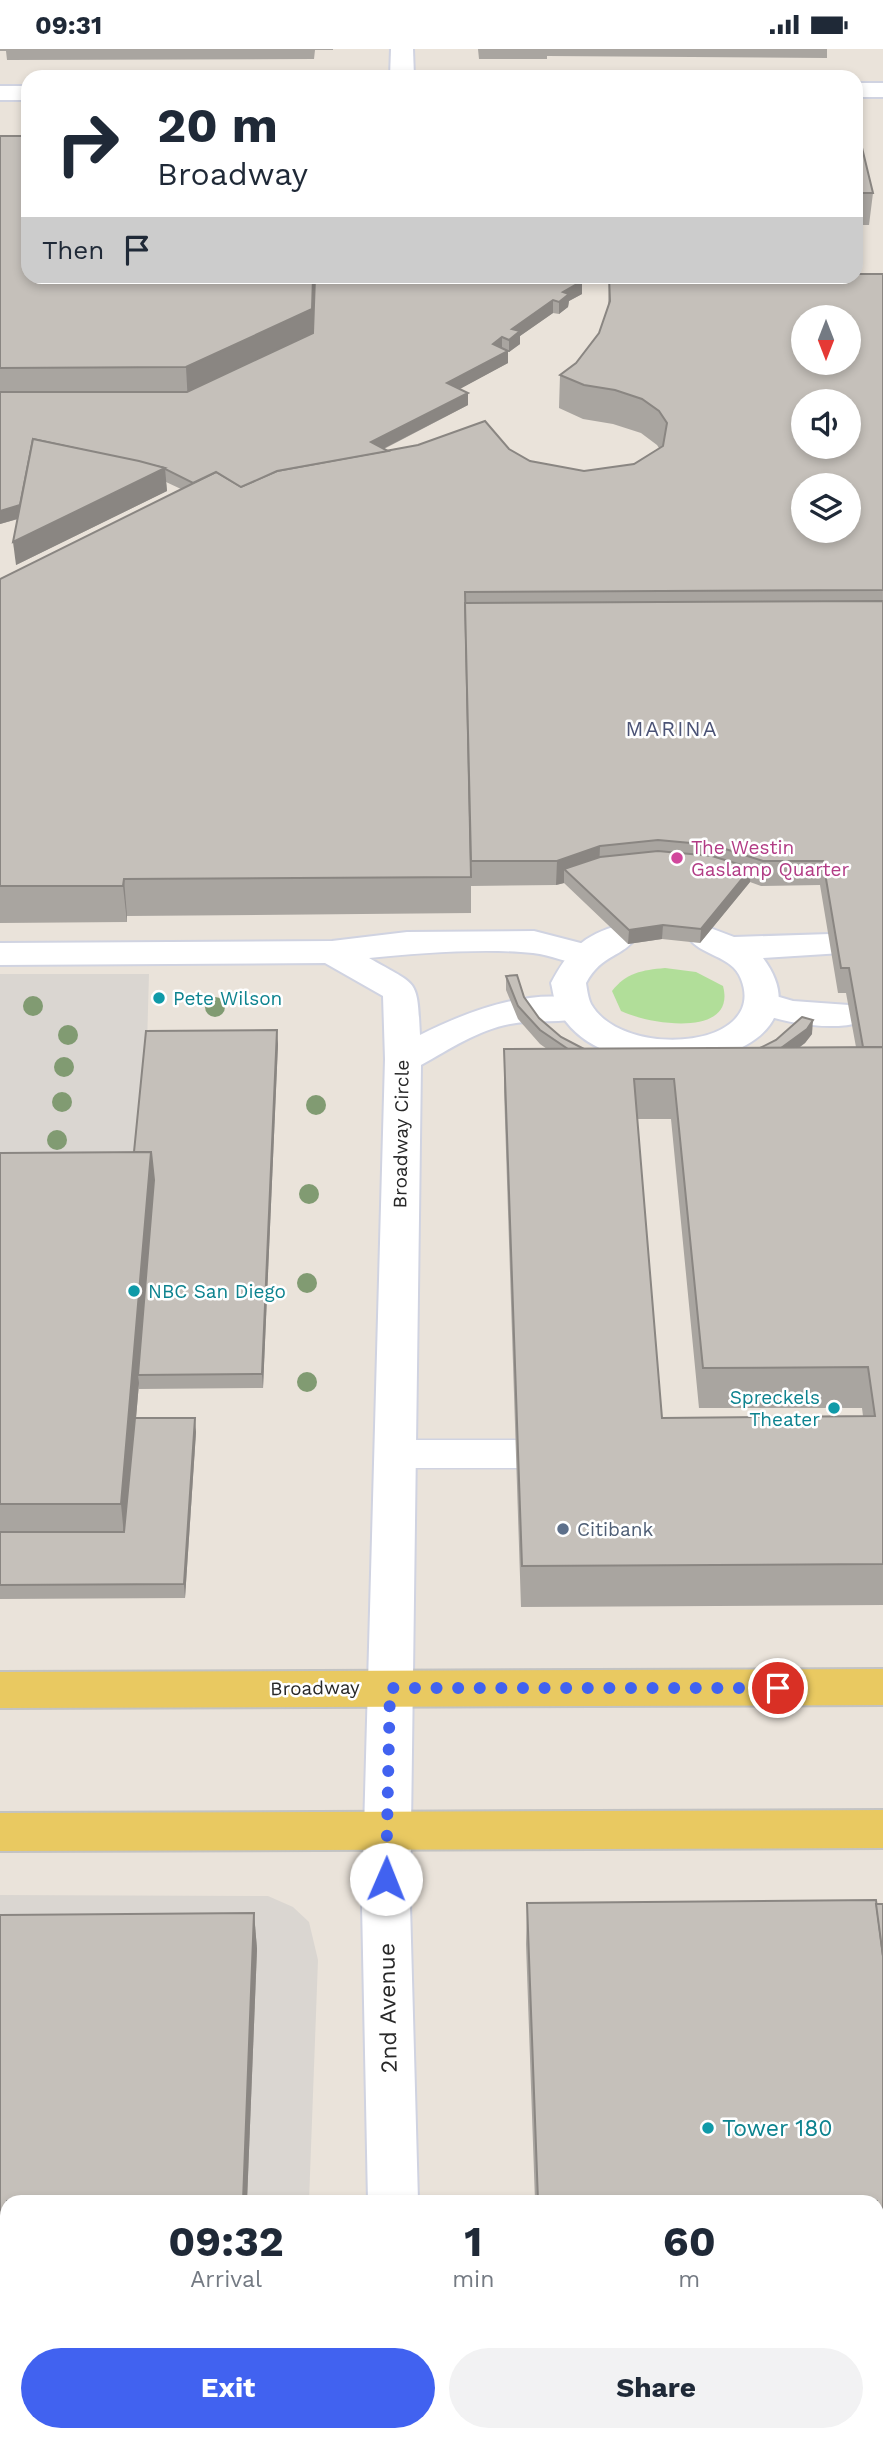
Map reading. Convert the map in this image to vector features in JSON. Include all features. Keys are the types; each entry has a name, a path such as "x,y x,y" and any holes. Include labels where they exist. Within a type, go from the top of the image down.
{"main road":[{"name":"Broadway","path":"0,1690 883,1687"},
{"path":"0,1832 883,1829"}],"street":[{"path":"402,49 402,70"},
{"path":"863,90 883,90"},
{"path":"0,93 21,93"},
{"path":"620,936 584,955 572,972 569,991 574,1009 590,1028 614,1042 644,1051 676,1053 707,1049 734,1038 753,1023 762,1003 762,983 751,965 718,943 830,945"},
{"path":"0,954 332,952 407,943 534,942 584,955"},
{"name":"Broadway Circle","path":"332,952 400,991 403,1059 390,1688"},
{"path":"762,1003 792,1013 850,1014"},
{"path":"403,1059 476,1021 513,1013 574,1009"},
{"name":"2nd Avenue","path":"390,1688 386,1925 393,2195"}],"lane":[{"path":"394,1454 517,1454"}],"green space":[{"path":"665,968 696,972 723,986 724,1003 717,1014 704,1021 668,1023 621,1011 612,991 617,985 635,974"}],"shaded area":[{"path":"0,974 149,974 147,1045 133,1194 0,1195"},
{"path":"0,1895 268,1896 293,1907 309,1922 318,1960 309,2195 214,2195 0,1970"}],"building":[{"path":"0,136 21,136 21,284 313,284 312,309 186,367 0,368"},
{"path":"863,152 873,193 863,193"},
{"path":"863,274 883,274 883,590 465,592 471,877 124,879 123,886 0,886 0,579 216,472 241,487 277,471 418,445 485,421 509,449 530,461 584,471 634,464 663,446 667,423 659,411 642,399 615,390 584,385 560,375 576,363 599,333 610,301 609,284 863,284"},
{"path":"315,284 577,284 563,292 569,294 559,302 553,300 512,329 520,331 509,340 502,337 493,344 508,351 447,383 468,393 371,442 388,451 277,471 241,487 216,472 193,483 165,468 33,439 20,505 0,511 0,392 187,392 313,333"},
{"path":"33,439 139,461 165,468 13,542"},
{"name":"The Westin Gaslamp Quarter","path":"883,601 883,1047 863,1047 849,968 841,968 823,861 763,861 713,845 658,840 600,846 557,861 471,861 465,603"},
{"path":"658,851 712,856 751,868 701,929 663,925 629,930 564,869 600,857"},
{"path":"517,975 524,997 539,1018 561,1037 584,1049 568,1049 540,1030 518,1006 506,976"},
{"path":"802,1017 813,1020 807,1029 781,1048 760,1048 776,1040"},
{"path":"277,1030 262,1374 138,1375 154,1180 151,1152 134,1152 146,1031"},
{"path":"883,1047 883,1564 522,1566 504,1049","holes":["634,1079 674,1079 703,1368 868,1367 875,1416 662,1418"]},
{"path":"151,1152 121,1504 0,1504 0,1153"},
{"path":"135,1418 195,1418 184,1584 0,1585 0,1532 124,1532"},
{"name":"Tower 180","path":"876,1900 883,1956 883,2195 538,2195 527,1903"},
{"path":"876,1904 883,1904 883,1956"},
{"path":"254,1913 243,2195 0,2195 0,1915"}],"place":[{"name":"The Westin Gaslamp Quarter","path":"677,858"},
{"name":"Pete Wilson","path":"159,998"},
{"name":"NBC San Diego","path":"134,1291"},
{"name":"Spreckels Theater","path":"834,1408"},
{"name":"Citibank","path":"563,1529"},
{"name":"Tower 180","path":"708,2128"}],"district":[{"name":"MARINA","path":"672,728"}],"route":[{"path":"386,1879 390,1688 778,1688"}]}
